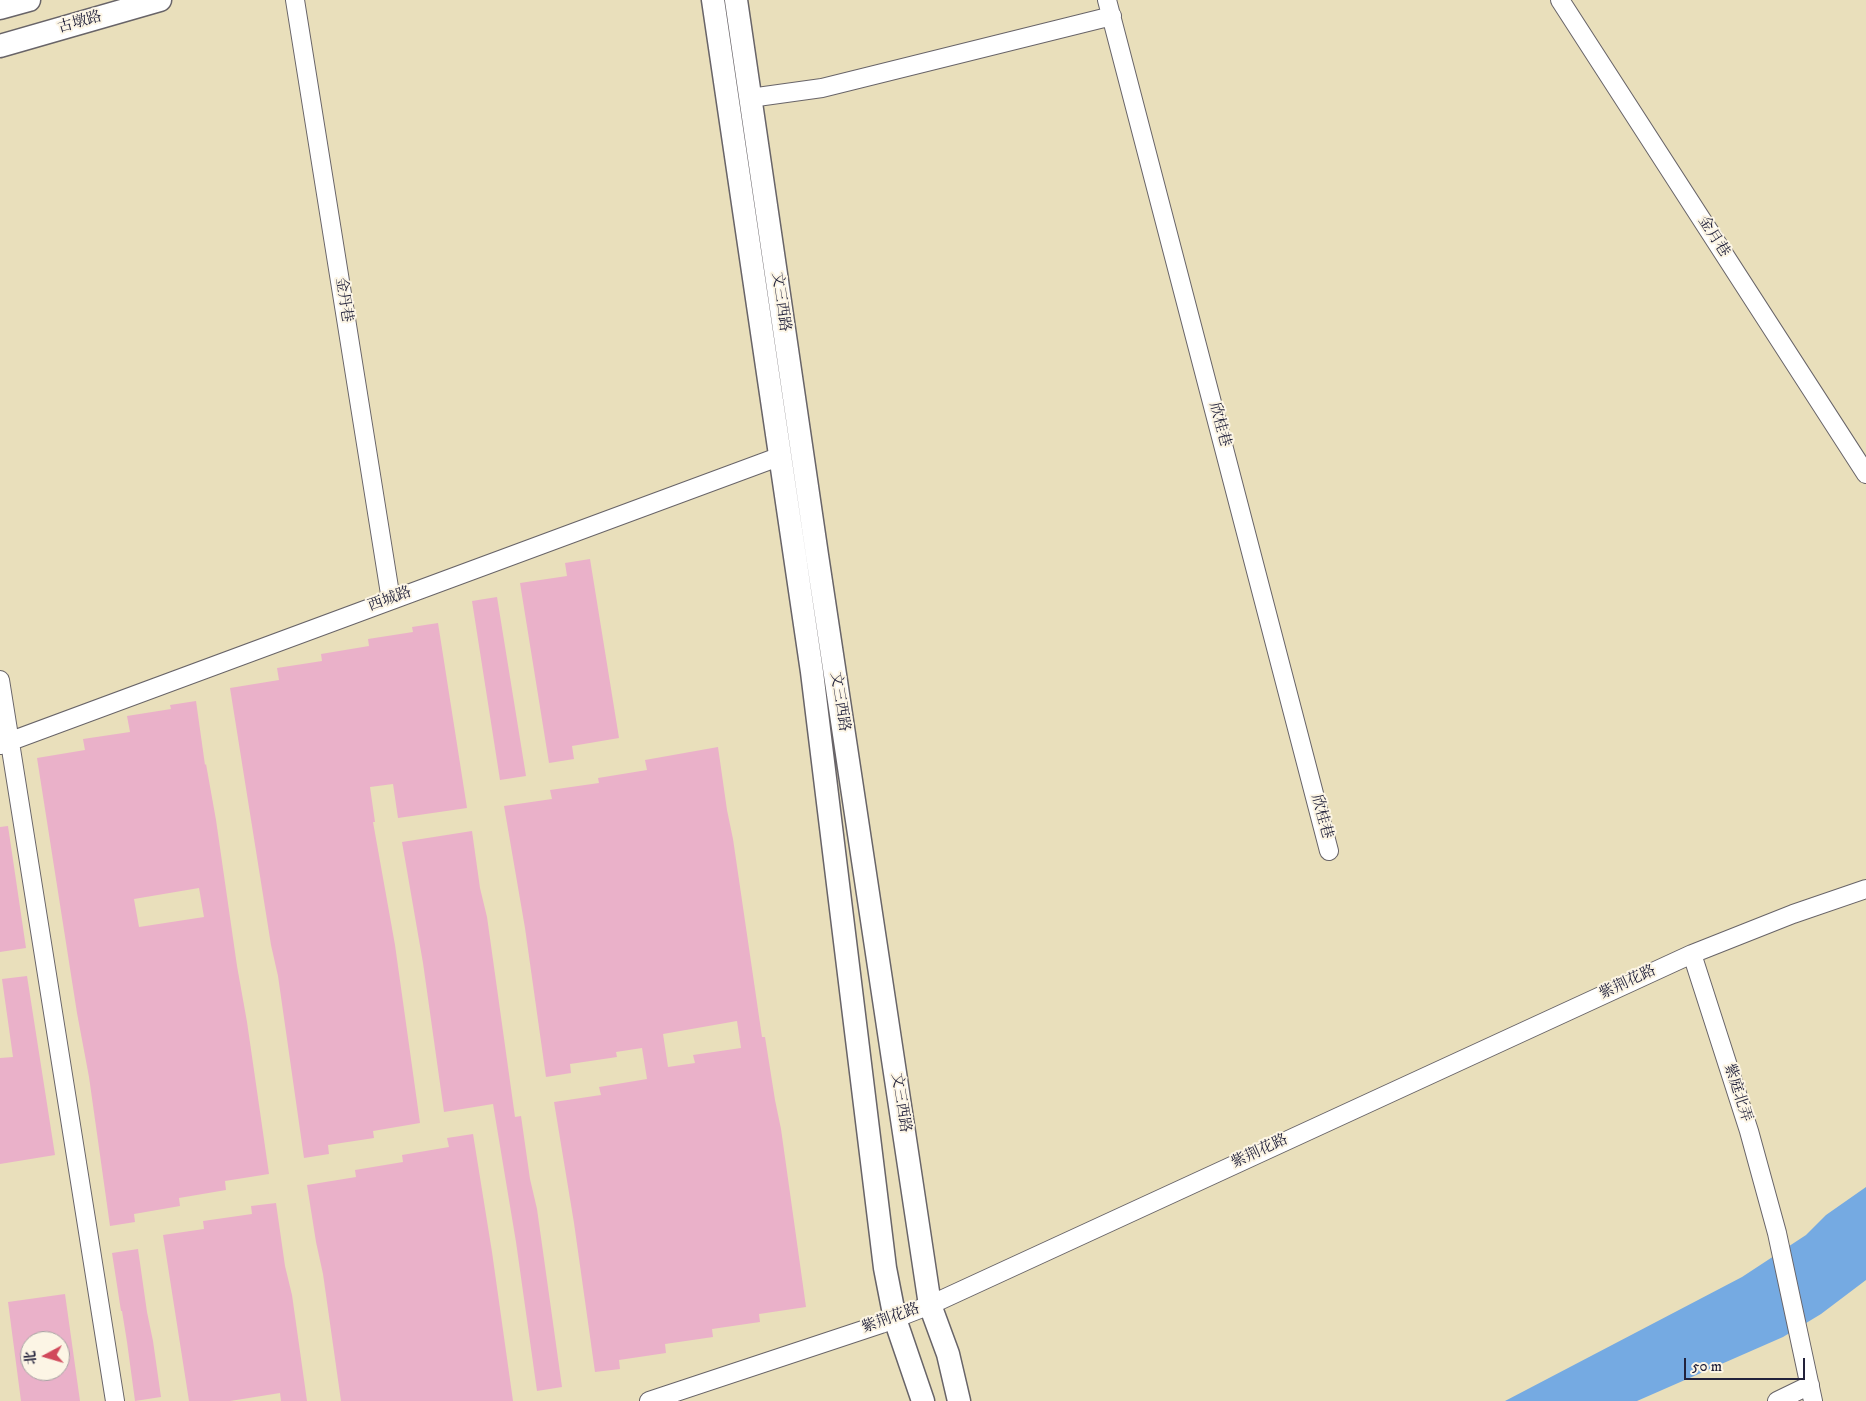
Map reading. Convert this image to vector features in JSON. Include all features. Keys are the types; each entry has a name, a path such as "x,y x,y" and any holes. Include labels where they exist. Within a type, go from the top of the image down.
{"main road":[{"path":"0,8 29,0"},
{"name":"古墩路","path":"0,46 160,0"},
{"name":"文三西路","path":"713,0 812,672 885,1268 895,1319 923,1401"},
{"name":"文三西路","path":"736,0 816,555 930,1305 948,1354 959,1401"}],"street":[{"name":"金丹巷","path":"295,0 391,600"},
{"name":"金月巷","path":"1560,0 1866,474"},
{"path":"750,98 822,88 1110,8"},
{"name":"欣桂巷","path":"1110,8 1329,851"},
{"name":"西城路","path":"5,743 781,456"},
{"path":"0,680 5,743 115,1401"},
{"name":"紫荆花路","path":"649,1401 895,1319 930,1305 1692,954 1793,914 1866,889"},
{"name":"紫庭北弄","path":"1692,954 1749,1131 1777,1233 1798,1337 1812,1393"},
{"path":"1777,1401 1812,1393"}],"water":[{"path":"1866,1187 1866,1280 1821,1314 1783,1337 1637,1401 1505,1401 1742,1277 1806,1235 1826,1215"}],"building":[{"path":"590,559 619,738 572,746 574,759 549,763 520,583 567,576 565,563"},
{"path":"497,597 526,776 500,780 472,601"},
{"path":"438,623 467,808 398,818 393,784 370,787 375,822 373,822 395,945 420,1123 373,1131 374,1138 328,1145 329,1154 304,1158 278,976 271,945 230,688 279,680 277,668 322,661 321,654 369,646 368,639 413,632 412,627"},
{"path":"196,701 205,765 216,820 269,1174 225,1181 226,1190 179,1198 180,1206 134,1214 135,1222 110,1226 89,1077 77,1013 37,758 85,750 83,739 130,732 127,716 171,709 170,705","holes":["199,888 204,917 139,927 134,899"]},
{"path":"718,747 762,1037 765,1037 781,1129 806,1307 759,1314 760,1322 712,1329 713,1337 665,1344 666,1353 619,1360 620,1369 595,1372 574,1223 554,1102 601,1095 599,1087 647,1079 642,1048 616,1052 617,1057 570,1064 571,1073 546,1077 525,928 504,806 552,799 550,790 599,783 598,778 647,770 645,760","holes":["737,1021 741,1048 693,1055 695,1063 668,1067 663,1034"]},
{"path":"8,826 26,948 0,952 0,827"},
{"path":"472,831 480,888 487,917 515,1117 521,1116 530,1179 537,1209 562,1387 537,1391 516,1242 493,1104 444,1112 423,963 402,842"},
{"path":"27,976 55,1155 0,1164 0,1058 13,1057 2,979"},
{"path":"473,1134 513,1401 341,1401 323,1274 307,1185 356,1177 355,1170 403,1162 402,1155 449,1147 447,1138"},
{"path":"276,1203 285,1266 292,1295 307,1401 281,1401 280,1393 230,1401 189,1401 163,1235 204,1229 203,1221 252,1214 251,1206"},
{"path":"138,1249 161,1397 135,1401 112,1253"},
{"path":"65,1294 80,1401 21,1401 8,1302"}]}
